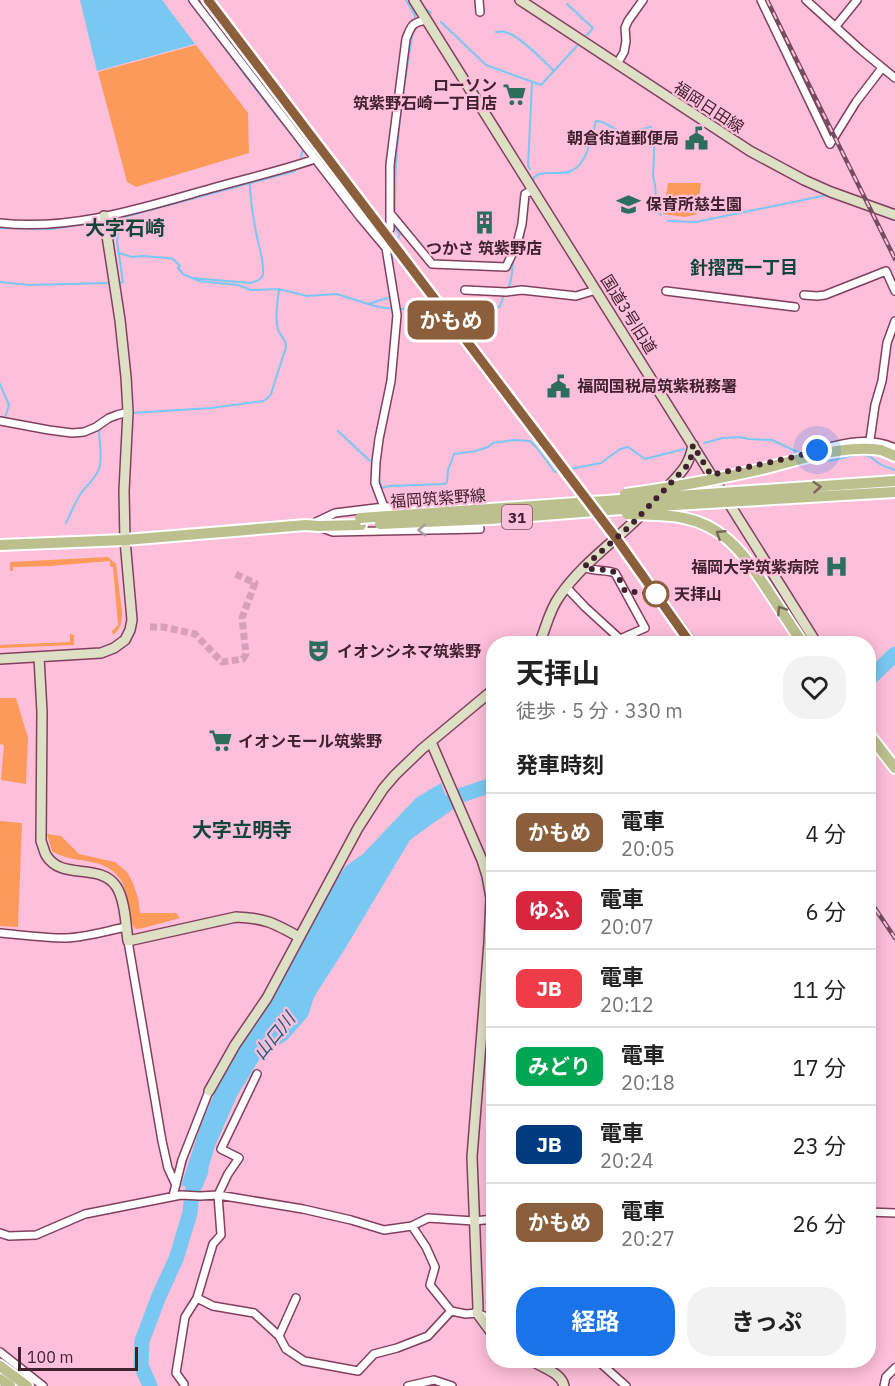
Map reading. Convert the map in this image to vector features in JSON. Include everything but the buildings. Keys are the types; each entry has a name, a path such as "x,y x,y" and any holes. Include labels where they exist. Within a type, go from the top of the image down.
{"main road":[{"path":"548,506 697,482 844,450 862,448 881,450 895,456"},
{"name":"福岡筑紫野線","path":"0,545 125,540 548,506 895,482"},
{"name":"福岡筑紫野線","path":"361,521 490,519 895,492"},
{"path":"583,512 672,517 695,521 710,528 727,538 739,550 799,636"},
{"path":"876,743 895,768"},
{"path":"0,1366 27,1386"},
{"path":"0,1379 10,1386"}],"street":[{"path":"193,0 386,248 397,327 391,381 376,462 375,483 384,507"},
{"name":"国道3号旧道","path":"414,0 812,636"},
{"path":"479,0 480,12"},
{"name":"福岡日田線","path":"520,0 750,151 831,192 895,215"},
{"path":"617,64 624,52 625,28 643,0"},
{"path":"761,0 830,144 856,102 882,68"},
{"path":"806,0 895,78"},
{"path":"836,26 857,0"},
{"path":"381,241 390,229 390,165 406,39 410,27 417,21 427,20"},
{"path":"0,224 43,224 104,216 145,207 315,159"},
{"path":"390,213 432,264 506,267 517,244 525,194 533,190"},
{"path":"0,659 101,653 114,648 124,640 130,630 132,620 125,540 124,491 128,412 120,320 104,216"},
{"path":"804,295 817,297 825,295 886,272 895,291"},
{"path":"465,290 506,292 522,290 576,297 596,290"},
{"path":"666,291 795,307"},
{"path":"870,440 887,343 895,321"},
{"path":"0,421 72,433 84,432 109,418 128,412"},
{"path":"711,475 794,457 840,444 870,440 895,447"},
{"path":"541,636 558,597 584,567 632,524 686,467 693,445"},
{"path":"478,504 480,529 333,532 314,524 335,513 384,507 478,504"},
{"path":"584,567 590,570 615,573 645,628 627,636"},
{"path":"567,588 617,636"},
{"path":"39,657 42,712 41,841 46,855 54,864 66,870 94,873 106,877 115,884 120,894 162,1141 168,1168 176,1185"},
{"path":"177,1195 176,1185 182,1160 209,1091 235,1045 267,998 358,828 382,789 431,742 486,696"},
{"path":"876,738 895,768"},
{"path":"431,742 486,873"},
{"path":"128,941 236,917 272,922 299,937"},
{"path":"0,933 67,938 126,927"},
{"path":"486,978 472,1157 477,1313 486,1325"},
{"path":"184,1384 176,1373 185,1317 197,1298 213,1244 221,1235 218,1195 239,1158 221,1149 257,1074"},
{"path":"0,1233 9,1236 36,1235 85,1214 177,1195 218,1195 303,1209 384,1230 412,1226 428,1218 486,1220"},
{"path":"876,1212 895,1213"},
{"path":"412,1226 435,1266 430,1285 451,1311 466,1314 477,1313 486,1317"},
{"path":"197,1298 213,1306 254,1313 279,1336 286,1349 304,1361 358,1371 374,1354 428,1336 451,1311"},
{"path":"279,1336 296,1298"},
{"path":"0,1352 43,1386"},
{"path":"544,1368 560,1378 564,1386"},
{"path":"606,1368 626,1386"},
{"path":"884,1386 886,1377 895,1368"},
{"path":"408,1386 434,1380 452,1386"}],"shaded area":[{"path":"196,45 248,113 249,153 136,187 127,182 98,72"},
{"path":"668,183 701,183 697,214 685,217 663,214"},
{"path":"108,557 116,564 122,612 120,625 113,635 112,631 118,625 113,567 110,566 110,561 13,567 13,571 10,571 11,562"},
{"path":"70,634 74,635 74,645 0,648 0,645 70,642"},
{"path":"0,698 16,698 28,738 26,784 1,780 4,745 0,744"},
{"path":"0,821 22,823 18,927 0,926"},
{"path":"47,834 61,836 79,854 115,862 127,872 138,898 140,913 176,913 180,918 136,929 130,918 124,886 114,872 98,864 69,858 52,851"}],"water":[{"path":"80,0 162,0 195,44 97,71"},
{"path":"441,783 451,810 410,840 314,997 308,1016 287,1040 262,1055 237,1096 215,1146 202,1189 181,1186 201,1124 221,1078 260,1019 327,893 346,866 363,854 416,798"}],"waterway":[{"path":"188,0 303,149 301,157"},
{"path":"406,0 415,17"},
{"path":"567,4 593,28 587,35"},
{"path":"427,10 431,13"},
{"path":"441,22 486,65 541,85 577,46"},
{"path":"395,210 398,142 413,31"},
{"path":"496,32 505,32 517,38 531,48 554,71"},
{"path":"530,169 528,166 532,83"},
{"path":"533,182 534,177 539,174 566,173 577,168 588,149 596,121 624,132 651,127"},
{"path":"655,131 653,176 657,210 661,215"},
{"path":"119,283 123,282 117,241 121,218 295,171"},
{"path":"192,278 251,283 259,280 263,275 262,258 252,213 250,183"},
{"path":"668,221 696,222 827,195"},
{"path":"451,312 494,309 500,306 510,284 513,260 523,239 529,198"},
{"path":"110,220 121,218"},
{"path":"0,228 51,229 100,222"},
{"path":"396,229 400,235 397,239"},
{"path":"390,244 393,274"},
{"path":"119,253 132,257 173,259 180,266 178,268 183,274 199,281 238,285 251,290 279,289 307,296 337,294 368,304 391,295"},
{"path":"0,282 29,285 108,283"},
{"path":"132,413 211,408 263,401 268,398 286,347 277,324 279,289"},
{"path":"368,304 394,309 436,309 442,312"},
{"path":"0,384 9,405 5,418 0,417"},
{"path":"66,523 84,489 99,469 101,454 99,429 103,426"},
{"path":"338,431 370,461"},
{"path":"704,443 723,438 740,437 772,440 802,454"},
{"path":"378,476 382,488 445,484 454,454 476,451 493,443 514,440 530,441 555,472 559,471"},
{"path":"570,469 601,463 620,449 628,447 645,459 684,449"},
{"path":"816,459 829,461 863,455 895,470"},
{"name":"山口川","path":"876,672 895,654"},
{"name":"山口川","path":"433,814 459,796 486,787"},
{"name":"山口川","path":"150,1386 141,1365 142,1341 176,1259 190,1213 192,1192 201,1171"}],"tunnel":[{"path":"150,627 163,627 195,634 222,662 243,659 246,654 242,618 255,583 233,573"}],"railway":[{"path":"213,0 619,535 691,636"},
{"path":"767,0 895,259"},
{"path":"876,910 895,938"}],"train":[{"name":"かもめ","path":"208,0 616,538 685,636"}],"place":[{"name":"ローソン 筑紫野石崎一丁目店","path":"515,94"},
{"name":"朝倉街道郵便局","path":"697,138"},
{"name":"保育所慈生園","path":"628,204"},
{"name":"つかさ 筑紫野店","path":"484,223"},
{"name":"福岡国税局筑紫税務署","path":"559,386"},
{"name":"福岡大学筑紫病院","path":"837,567"},
{"name":"天拝山","path":"656,594"},
{"name":"イオンシネマ筑紫野","path":"319,651"},
{"name":"イオンモール筑紫野","path":"220,741"}],"district":[{"name":"大字石崎","path":"125,227"},
{"name":"針摺西一丁目","path":"744,267"},
{"name":"大字立明寺","path":"242,829"}],"route":[{"path":"656,594 625,591 615,573 590,570 584,567 632,524 686,467 693,445 711,475 817,450"}]}
